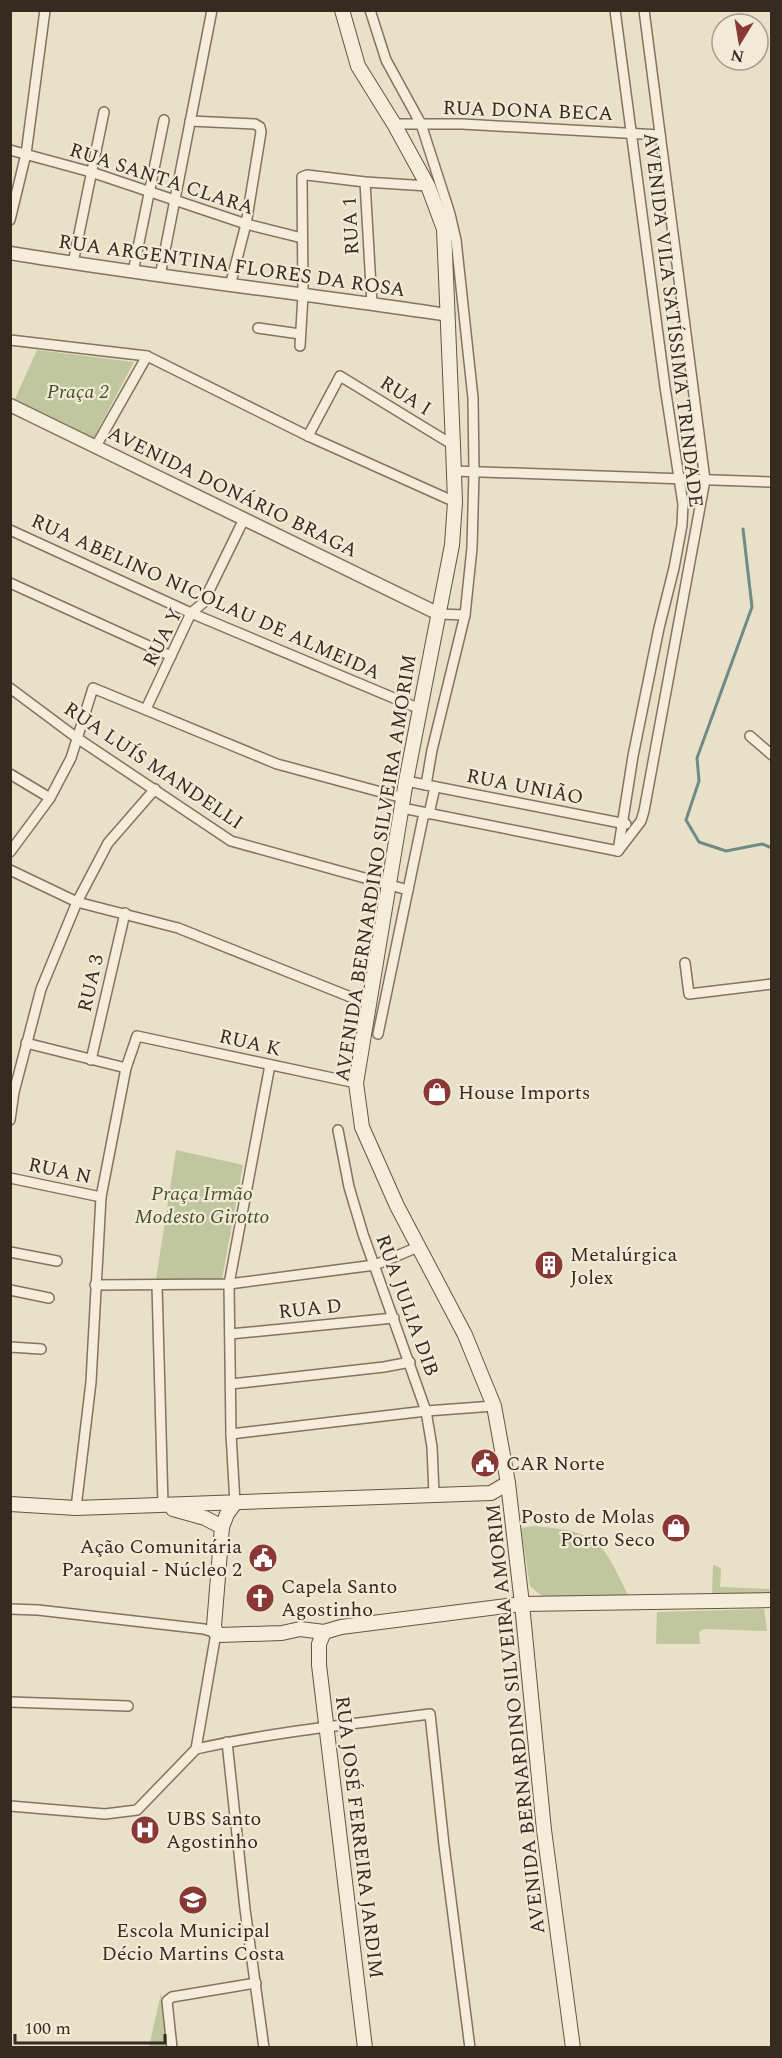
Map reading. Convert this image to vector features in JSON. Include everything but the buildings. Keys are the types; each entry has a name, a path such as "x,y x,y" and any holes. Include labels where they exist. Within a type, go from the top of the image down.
{"main road":[{"name":"AVENIDA BERNARDINO SILVEIRA AMORIM","path":"342,10 358,66 394,124 428,186 444,229 455,502 449,564 406,781 356,1083 362,1127 397,1206 465,1335 494,1406 508,1483 544,1830 573,2048"},
{"path":"10,1504 76,1508 491,1493 508,1483"},
{"path":"491,1493 511,1512"},
{"path":"235,1503 222,1527 214,1626 216,1633 226,1635 282,1633 300,1629 322,1638 341,1627 522,1604 771,1600"},
{"path":"163,1505 205,1518 222,1527"},
{"name":"RUA JOSÉ FERREIRA JARDIM","path":"322,1638 319,1665 365,2048"}],"street":[{"path":"10,220 26,154 45,10"},
{"path":"160,276 212,10"},
{"path":"370,10 386,60 421,124 441,180 456,240 473,398 474,472 472,548 465,615 432,750 431,786 427,813 408,890 378,1034"},
{"name":"AVENIDA VILA SATÍSSIMA TRINDADE","path":"615,10 665,387 683,504 682,525 674,568 659,628 633,756 618,851"},
{"name":"AVENIDA VILA SATÍSSIMA TRINDADE","path":"618,851 637,826 644,811 705,480 644,10"},
{"path":"73,264 104,112"},
{"path":"133,272 164,120"},
{"path":"190,121 255,124 260,127 246,224 230,286"},
{"name":"RUA DONA BECA","path":"394,124 462,124 660,135"},
{"name":"RUA SANTA CLARA","path":"10,150 91,172 246,224 302,238"},
{"path":"300,346 303,295 302,177 307,175 428,186"},
{"name":"RUA 1","path":"365,182 372,304"},
{"name":"RUA ARGENTINA FLORES DA ROSA","path":"10,253 73,264 448,315"},
{"path":"258,328 300,334"},
{"path":"10,340 147,356 308,436 455,502"},
{"path":"96,446 147,356"},
{"name":"RUA I","path":"308,436 340,376 453,445"},
{"name":"AVENIDA DONÁRIO BRAGA","path":"10,405 439,614"},
{"path":"454,471 771,482"},
{"name":"RUA Y","path":"146,709 191,613 203,603 244,519"},
{"name":"RUA ABELINO NICOLAU DE ALMEIDA","path":"10,530 191,613 420,709"},
{"path":"10,584 171,656"},
{"path":"439,614 465,615"},
{"name":"RUA LUÍS MANDELLI","path":"10,688 77,738 231,842 408,890"},
{"path":"10,852 50,798 70,758 93,688 277,764 403,803 427,813 618,851"},
{"path":"750,736 770,749"},
{"path":"10,774 50,798"},
{"name":"RUA UNIÃO","path":"406,781 637,826"},
{"path":"10,1120 12,1092 41,989 77,902 108,843 155,789"},
{"path":"10,870 77,902 178,928 368,1004"},
{"name":"RUA 3","path":"91,1060 125,913"},
{"path":"685,963 689,994 771,984"},
{"name":"RUA K","path":"126,1068 137,1036 356,1083"},
{"path":"26,1043 126,1068 101,1197 91,1382 76,1508"},
{"path":"235,1503 231,1434 229,1284 270,1065"},
{"name":"RUA JULIA DIB","path":"338,1130 349,1187 426,1411 432,1447 434,1494"},
{"name":"RUA N","path":"10,1178 101,1197"},
{"path":"95,1285 229,1284 375,1265 418,1247"},
{"path":"10,1252 57,1261"},
{"path":"157,1285 163,1505"},
{"path":"10,1290 49,1298"},
{"name":"RUA D","path":"230,1334 394,1318"},
{"path":"10,1347 41,1348"},
{"path":"231,1384 410,1362"},
{"path":"231,1434 426,1411 494,1406"},
{"path":"10,1609 38,1610 204,1629 216,1633 196,1749"},
{"path":"10,1702 128,1706"},
{"path":"10,1806 105,1814 137,1810 196,1749 326,1727 430,1714 470,2048"},
{"path":"227,1742 244,1909 264,2048"},
{"path":"172,2048 167,2001 172,1997 256,1983"}],"green space":[{"name":"Praça 2","path":"37,350 134,362 93,439 14,401"},
{"name":"Praça Irmão Modesto Girotto","path":"176,1150 243,1165 222,1279 156,1279"},
{"path":"534,1526 572,1531 595,1542 611,1561 628,1595 551,1598 542,1596 530,1586 521,1528"},
{"path":"713,1565 721,1568 720,1587 771,1589 771,1596 712,1596"},
{"path":"764,1609 767,1631 704,1629 699,1632 700,1644 656,1644 657,1612"},
{"path":"161,1993 166,2047 149,2047"}],"waterway":[{"path":"743,529 752,607 697,758 699,781 686,820 699,842 726,851 762,844 772,848"}],"place":[{"name":"House Imports","path":"437,1092"},
{"name":"Metalúrgica Jolex","path":"549,1265"},
{"name":"CAR Norte","path":"485,1463"},
{"name":"Posto de Molas Porto Seco","path":"676,1528"},
{"name":"Ação Comunitária Paroquial - Núcleo 2","path":"263,1558"},
{"name":"Capela Santo Agostinho","path":"260,1598"},
{"name":"UBS Santo Agostinho","path":"145,1830"},
{"name":"Escola Municipal Décio Martins Costa","path":"193,1900"}]}
